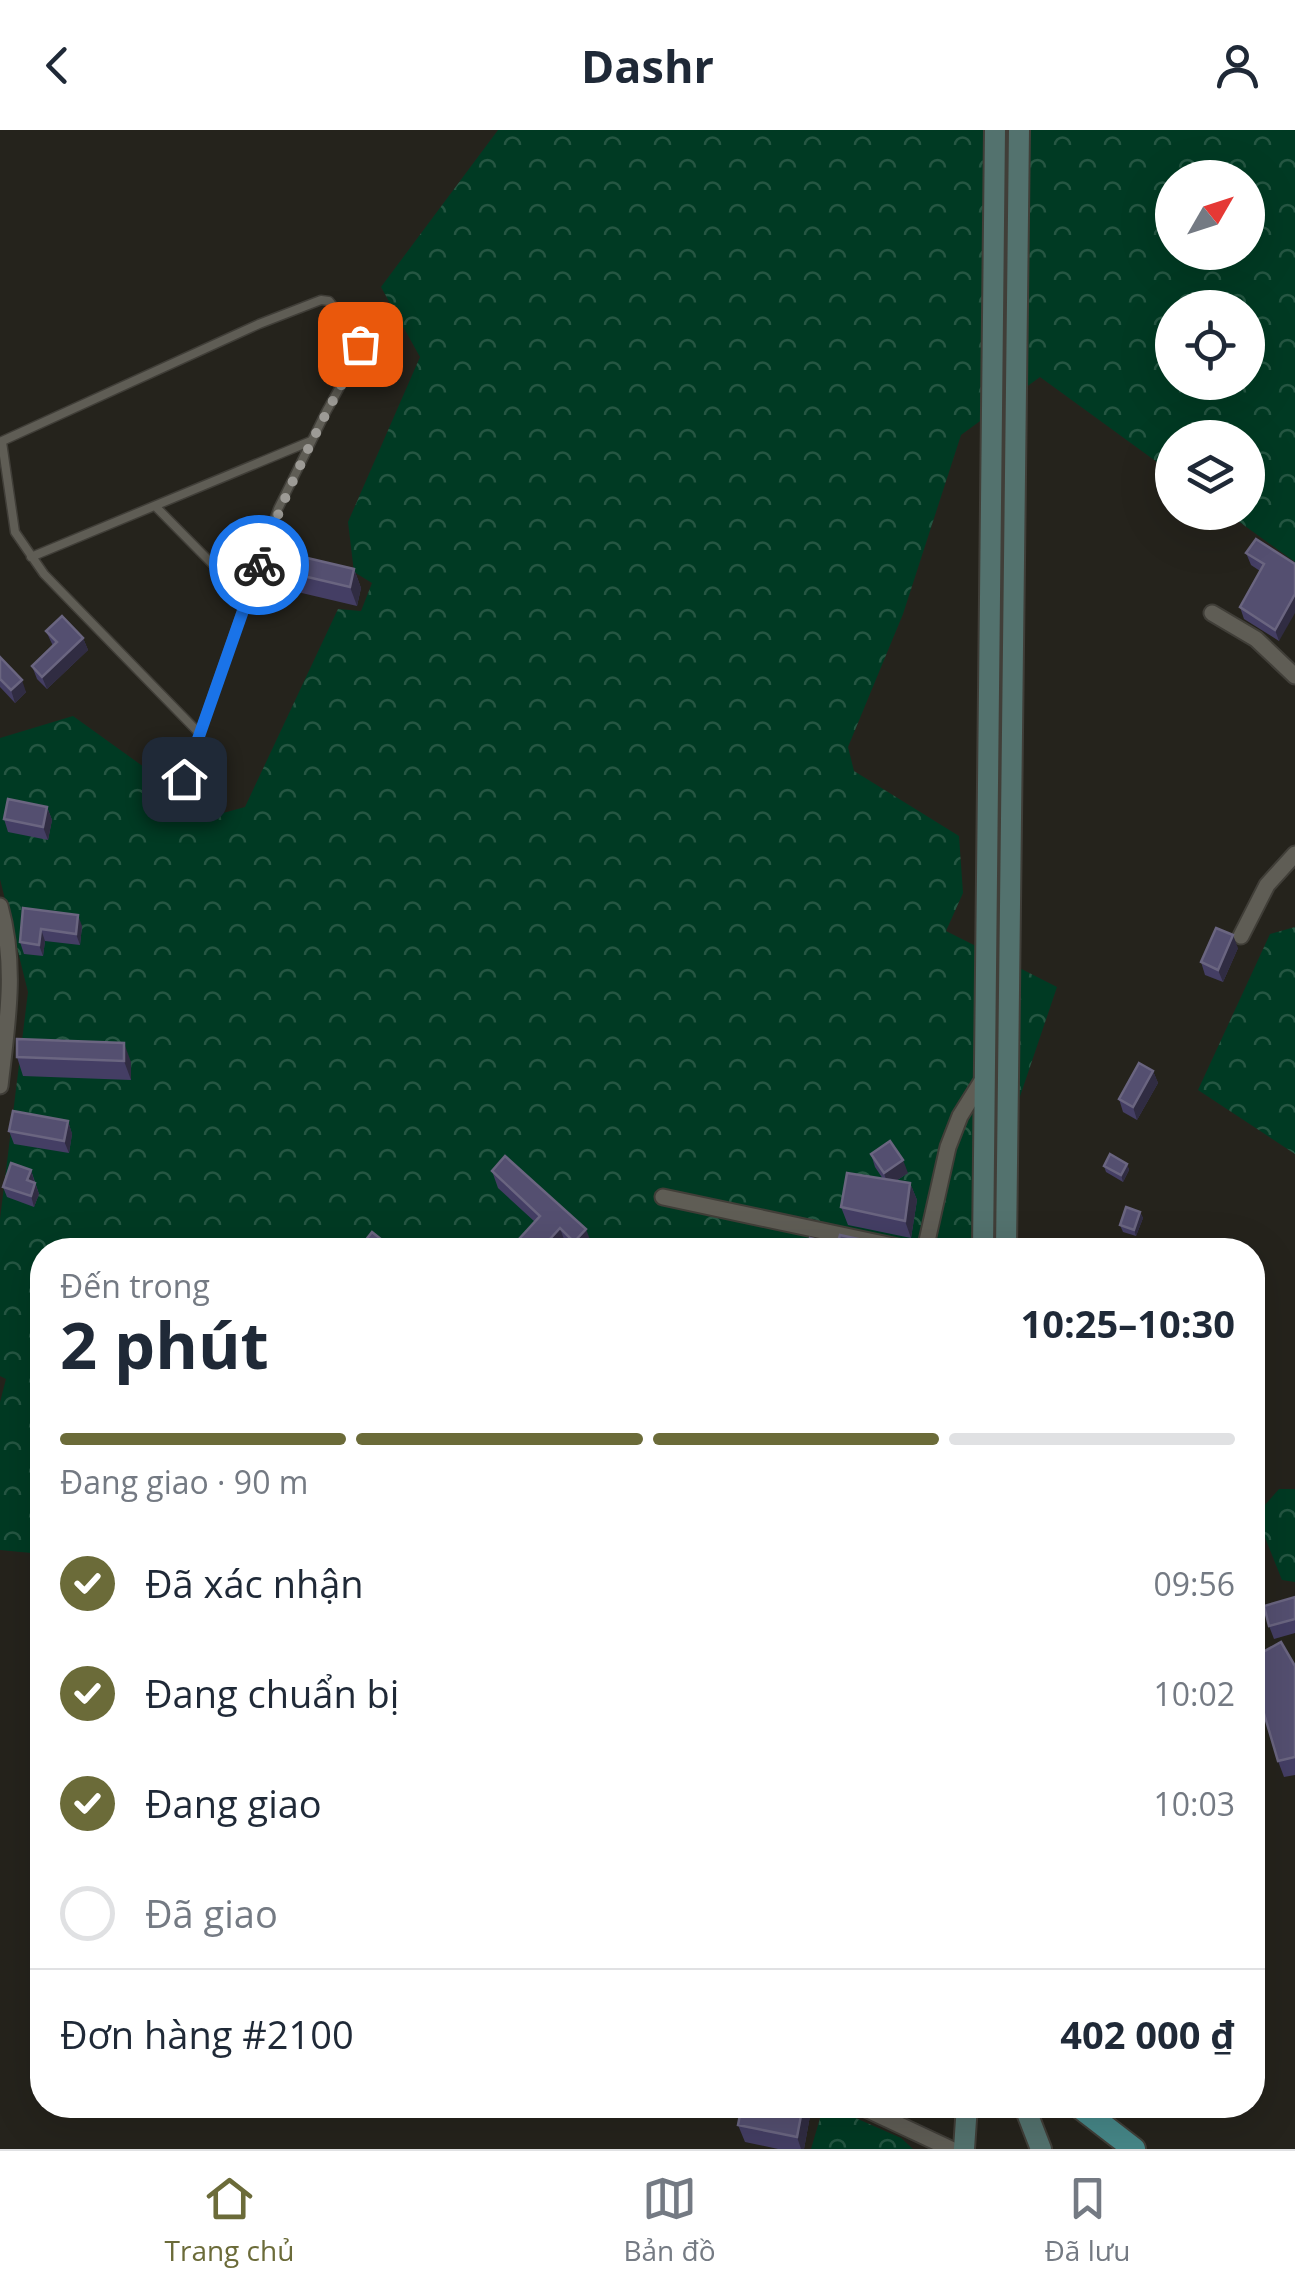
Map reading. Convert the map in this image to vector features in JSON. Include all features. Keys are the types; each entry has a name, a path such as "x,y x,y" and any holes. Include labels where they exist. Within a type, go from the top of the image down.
{"main road":[{"path":"983,1238 996,130"},
{"path":"1006,1238 1018,130"},
{"path":"964,2149 966,2118"},
{"path":"1029,2118 1041,2149"},
{"path":"1094,2118 1134,2149"}],"street":[{"path":"1212,613 1256,639 1295,676"},
{"path":"1241,936 1267,885 1295,854"},
{"path":"0,906 9,944 11,986 0,1086"},
{"path":"927,1238 948,1147 960,1116 985,1076"},
{"path":"663,1197 856,1238"},
{"path":"885,2118 951,2149"}],"lane":[{"path":"184,779 200,734 247,599 278,509 360,351 357,336 329,300 259,324 1,442 15,532 31,557 200,734"},
{"path":"31,557 311,440"},
{"path":"154,506 247,599"}],"green space":[{"path":"498,130 1295,130 1295,562 1251,530 1265,530 1265,420 1155,420 1155,461 1040,377 961,435 903,614 848,747 854,771 959,836 963,893 946,931 1057,987 972,1238 30,1238 30,1553 0,1550 0,1402 6,1379 0,1376 0,1219 28,992 0,879 0,738 73,716 212,816 245,807 338,609 361,611 372,583 354,572 348,522 420,357 381,287"},
{"path":"1295,927 1295,1154 1198,1090 1270,934"},
{"path":"1279,1489 1295,1489 1295,1582 1282,1580 1265,1538 1265,1505"},
{"path":"820,2118 856,2118 901,2138 913,2149 811,2149"}],"building":[{"path":"1256,539 1295,564 1295,594 1275,630 1240,607 1264,564 1246,553"},
{"path":"269,549 354,569 350,587 265,567"},
{"path":"62,616 83,638 42,677 32,666 57,642 46,631"},
{"path":"0,657 22,680 11,690 0,679"},
{"path":"8,799 47,807 43,827 4,819"},
{"path":"23,908 78,915 76,934 41,929 39,945 20,942"},
{"path":"1216,928 1233,935 1218,970 1201,962"},
{"path":"17,1039 124,1043 124,1061 17,1057"},
{"path":"1139,1063 1153,1071 1133,1107 1119,1099"},
{"path":"13,1111 68,1121 64,1141 9,1131"},
{"path":"890,1141 903,1160 884,1173 871,1154"},
{"path":"1110,1154 1127,1164 1121,1175 1104,1166"},
{"path":"505,1156 586,1229 578,1238 570,1238 560,1228 551,1238 520,1238 540,1216 492,1171"},
{"path":"11,1163 31,1170 27,1180 35,1183 31,1196 3,1187"},
{"path":"847,1173 910,1183 905,1221 841,1207"},
{"path":"1126,1207 1140,1212 1134,1230 1120,1225"},
{"path":"1295,1597 1295,1619 1269,1626 1265,1606"},
{"path":"1281,1642 1295,1666 1295,1757 1278,1761 1265,1717 1265,1651"},
{"path":"739,2118 801,2118 797,2137 738,2125"}],"way so far":[{"path":"259,565 278,509 360,351 360,344"}],"route":[{"path":"184,779 259,565"}]}
